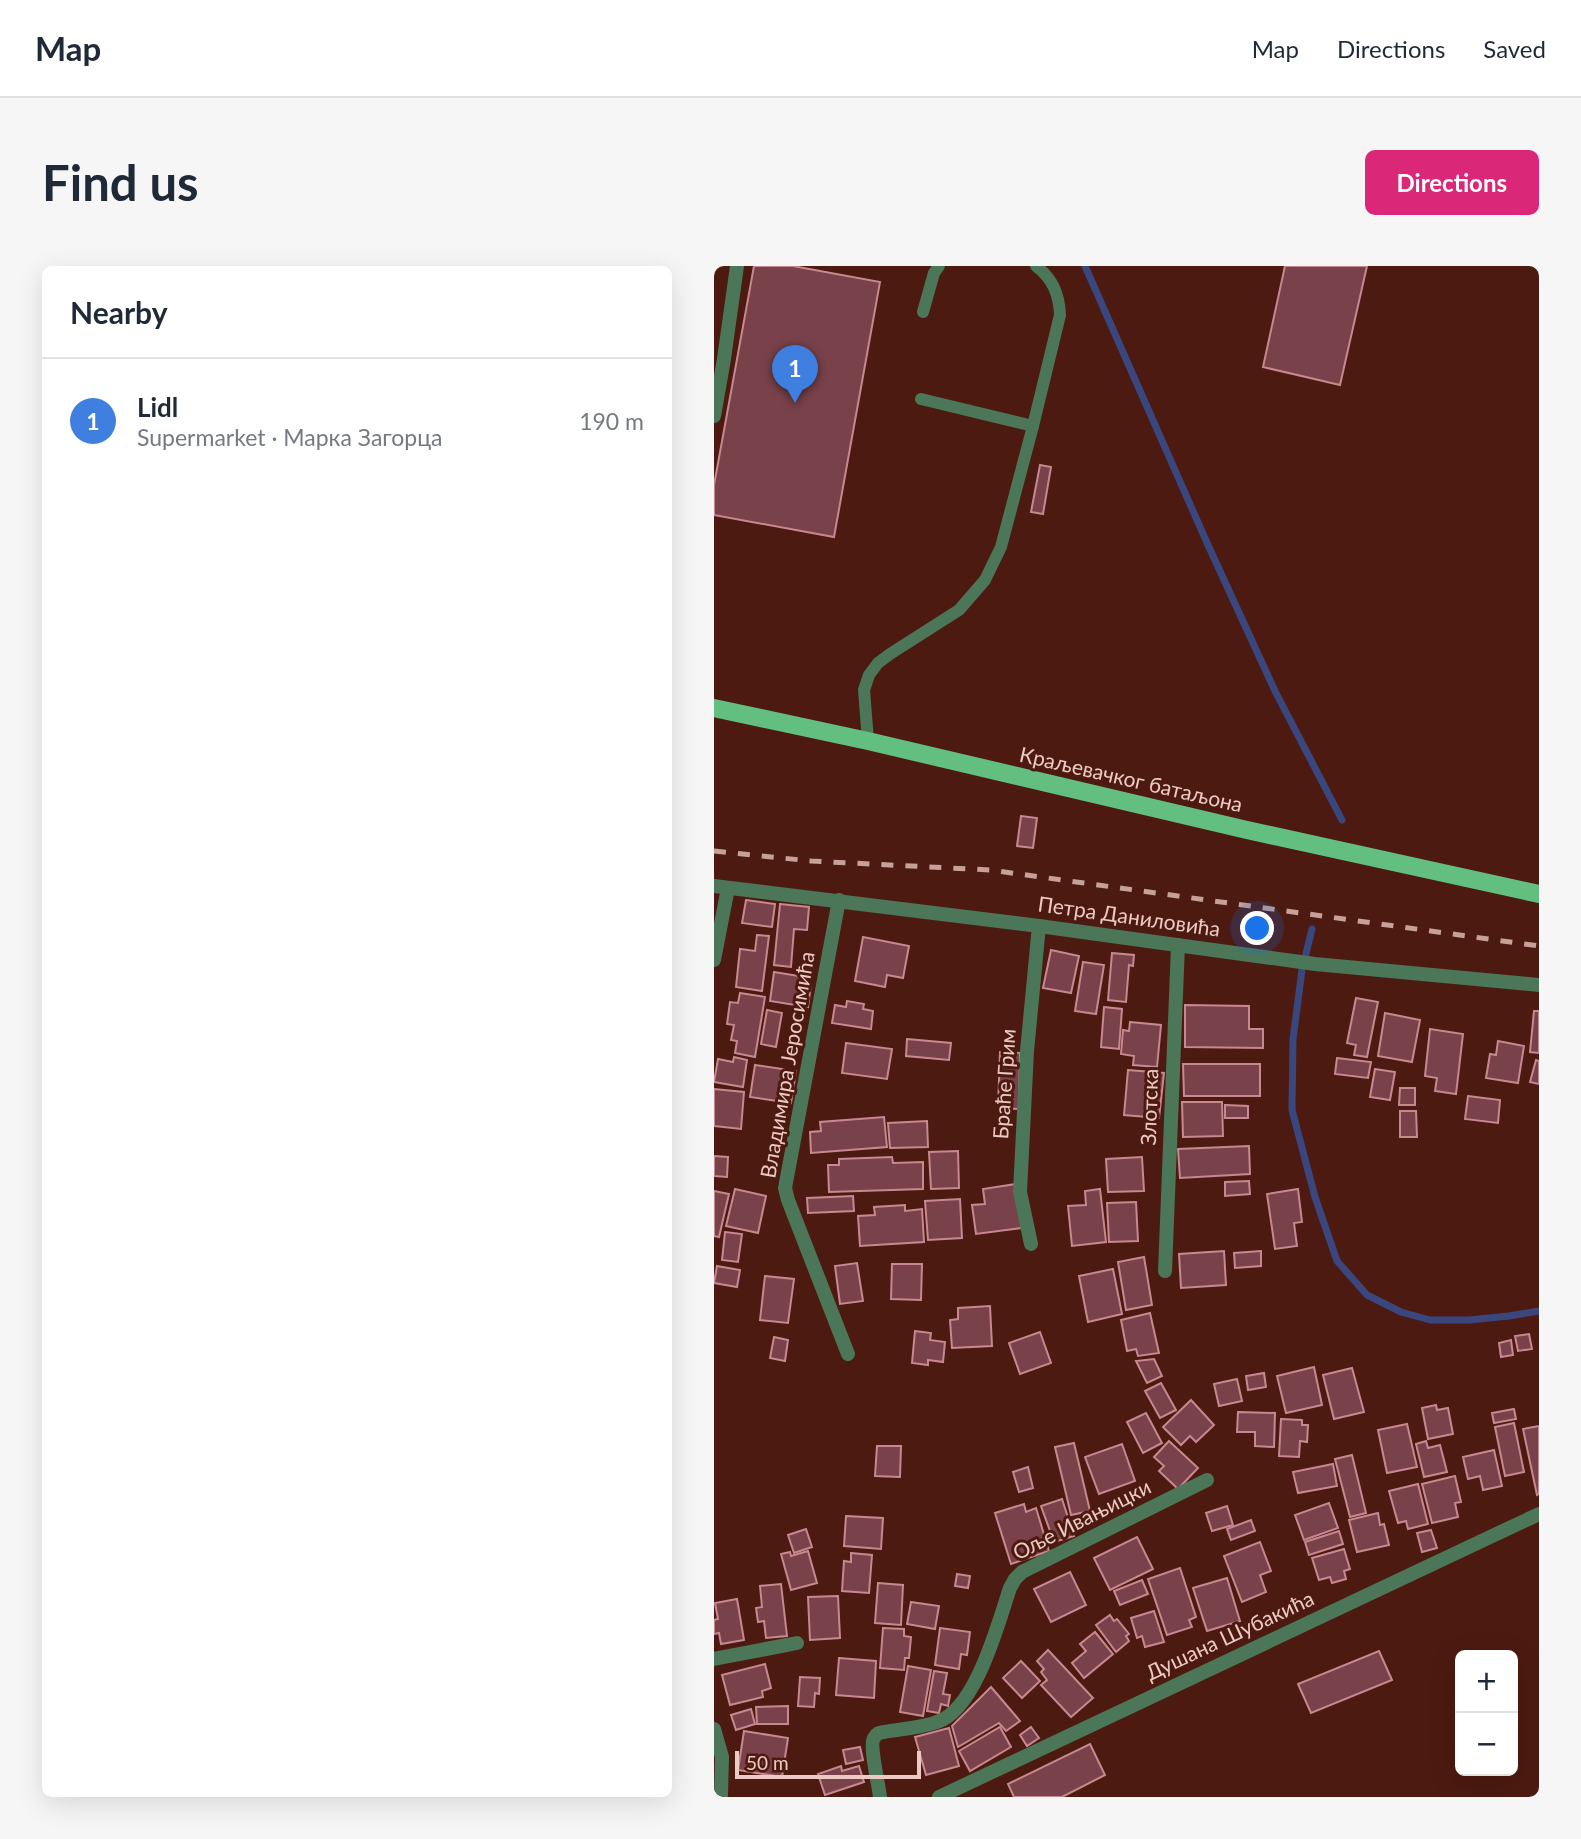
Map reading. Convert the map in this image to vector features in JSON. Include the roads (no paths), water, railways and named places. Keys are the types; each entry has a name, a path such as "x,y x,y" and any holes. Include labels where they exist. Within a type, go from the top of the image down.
{"main road":[{"name":"Краљевачког батаљона","path":"714,708 1539,894"}],"street":[{"path":"714,416 737,266"},
{"path":"714,960 721,887"},
{"name":"Петра Даниловића","path":"721,887 839,900 1315,964 1539,985"},
{"name":"Владимира Јеросимића","path":"839,900 785,1188 848,1354"},
{"name":"Браће Грим","path":"1031,1244 1020,1192 1027,1051 1039,926"},
{"name":"Злотска","path":"1165,1271 1178,945"},
{"name":"Оље Ивањицки","path":"880,1797 872,1747 874,1738 884,1732 939,1722 959,1706 982,1667 1010,1588 1022,1572 1207,1480"},
{"name":"Душана Шубакића","path":"939,1797 1539,1514"},
{"path":"714,1660 797,1643"},
{"path":"714,1729 722,1757 722,1796"}],"lane":[{"path":"922,312 934,273 939,266"},
{"path":"868,741 864,691 869,675 878,663 890,654 959,610 985,580 1001,547 1060,315 1060,299 1054,285 1037,266"},
{"path":"921,399 1033,426"}],"waterway":[{"path":"1085,266 1275,691 1342,820"},
{"path":"1312,929 1302,970 1293,1039 1292,1110 1315,1197 1337,1261 1367,1295 1401,1312 1430,1320 1469,1320 1539,1311"}],"railway":[{"path":"714,851 811,861 990,870 1539,946"}],"place":[{"name":"Lidl","path":"795,403"}]}
